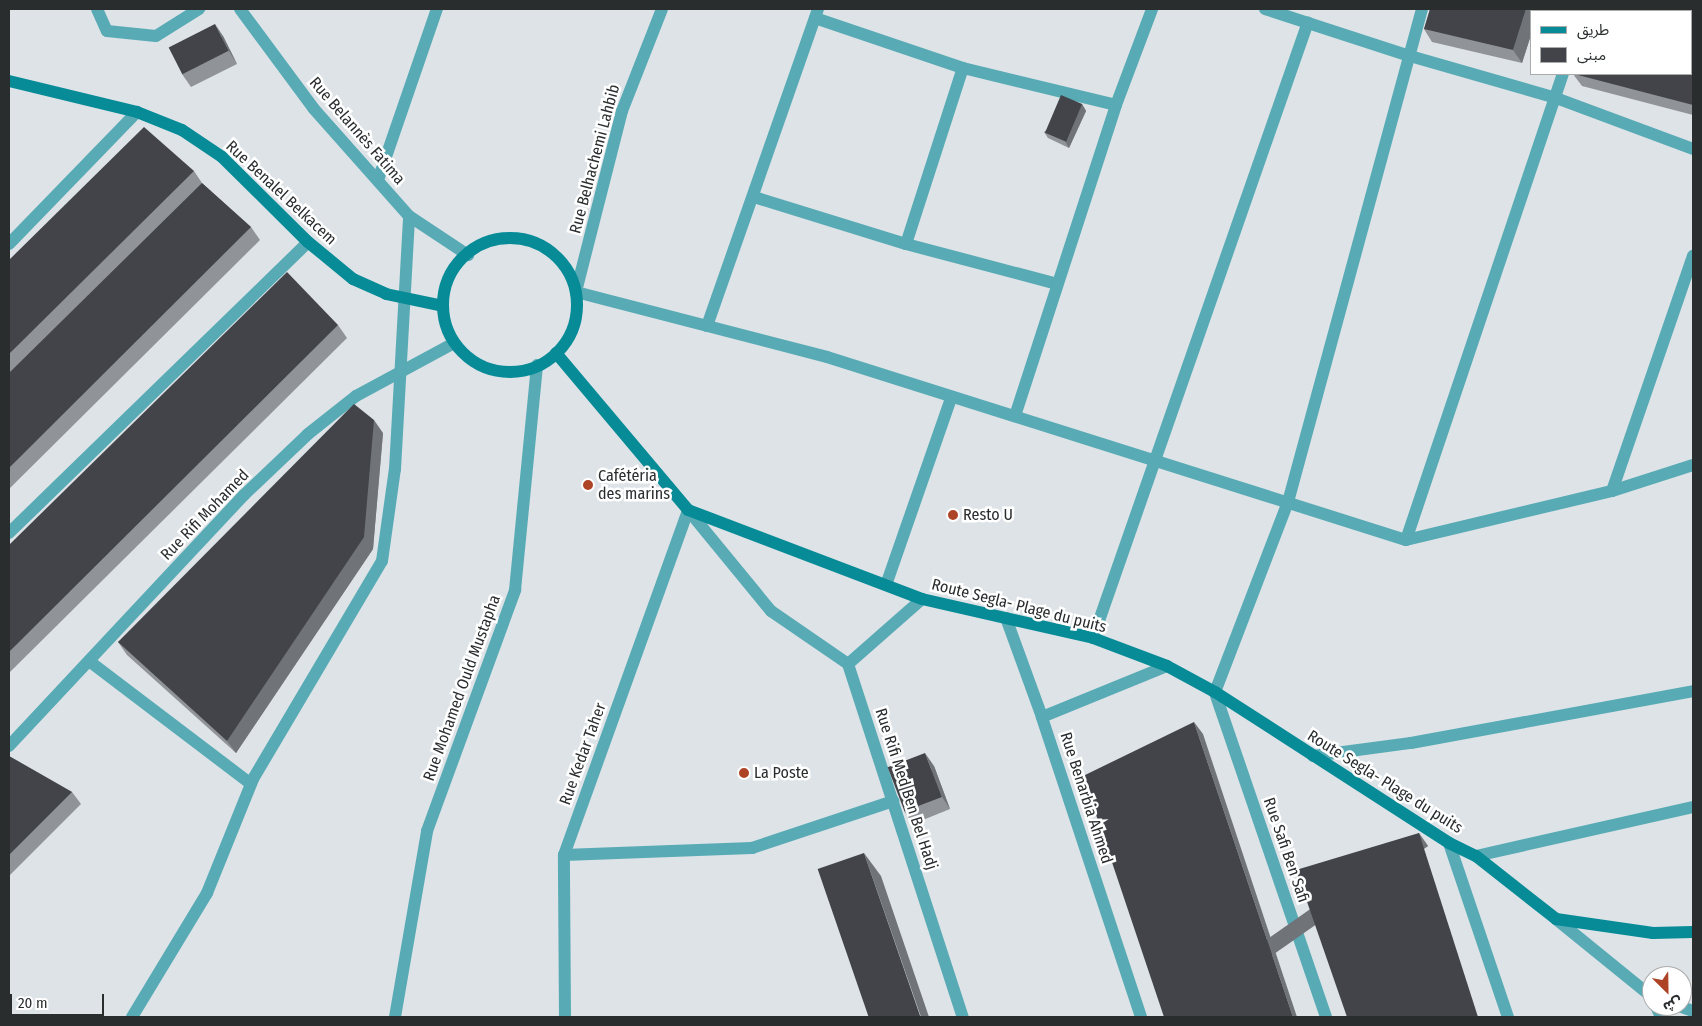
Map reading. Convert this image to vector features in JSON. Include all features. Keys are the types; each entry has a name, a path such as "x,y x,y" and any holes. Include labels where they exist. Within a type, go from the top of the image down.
{"street":[{"path":"97,9 107,31 156,36 199,9"},
{"name":"Rue Belannès Fatima","path":"240,9 314,109 409,216 468,255"},
{"path":"378,180 437,9"},
{"name":"Rue Belhachemi Lahbib","path":"576,292 622,111 662,9"},
{"path":"1015,416 1116,105 1152,9"},
{"path":"1265,9 1410,56 1556,98 1693,149"},
{"path":"1216,692 1288,502 1422,9"},
{"path":"707,326 754,197 816,13 963,68 1116,105"},
{"path":"1093,638 1308,22"},
{"path":"906,244 963,68"},
{"path":"1406,540 1563,75"},
{"name":"Rue Benalel Belkacem","path":"9,81 137,112 182,130 222,157 308,242 353,279 369,288 405,299 443,306"},
{"path":"9,244 137,112"},
{"path":"754,197 906,244 1057,284"},
{"path":"132,1017 207,893 251,784 382,561 395,469 398,373 405,299 409,216"},
{"path":"507,238 532,242 552,253 568,270 576,292 572,331 556,353 538,365 519,372 496,371 476,364 454,343 446,328 443,292 458,262 492,241 507,238"},
{"path":"9,533 308,242"},
{"path":"1612,491 1693,256"},
{"path":"576,292 827,357 951,398 1015,416 1406,540 1612,491 1693,464"},
{"name":"Rue Rifi Mohamed","path":"9,746 244,496 308,434 356,396 454,343"},
{"name":"Route Segla- Plage du puits","path":"556,353 688,510 922,599 1093,638 1167,666 1216,692 1449,843 1476,856 1556,919"},
{"name":"Rue Mohamed Ould Mustapha","path":"395,1017 427,831 515,590 538,365"},
{"path":"886,585 951,398"},
{"path":"688,510 771,612 848,664 922,599"},
{"name":"Rue Kedar Taher","path":"566,1017 564,856 688,510"},
{"path":"1006,618 1042,717"},
{"path":"89,661 251,784"},
{"name":"Rue Rifi Med Ben Bel Hadj","path":"848,664 963,1017"},
{"name":"Rue Benarbia Ahmed","path":"1141,1017 1042,717 1167,666"},
{"path":"1313,756 1411,743 1693,691"},
{"name":"Rue Safi Ben Safi","path":"1216,692 1326,1017"},
{"path":"564,856 752,848 893,801"},
{"path":"1476,856 1693,807"},
{"path":"1449,843 1508,1017"},
{"path":"1556,919 1653,933 1693,932"},
{"path":"1556,919 1642,991"}],"building":[{"path":"1430,9 1526,9 1513,50 1424,29"},
{"path":"1693,9 1693,105 1578,75 1692,75 1692,10 1592,10"},
{"path":"215,24 229,51 182,74 169,48"},
{"path":"1061,95 1082,104 1066,142 1045,133"},
{"path":"144,127 194,171 9,354 9,260"},
{"path":"202,183 251,227 9,468 9,373"},
{"path":"287,272 338,325 9,652 9,545"},
{"path":"354,404 374,420 364,537 227,741 118,642"},
{"path":"1194,722 1293,1017 1164,1017 1083,776"},
{"path":"925,753 942,797 905,811 888,767"},
{"path":"9,756 72,792 9,855"},
{"path":"1419,833 1478,1017 1347,1017 1296,870"},
{"path":"864,853 920,1017 869,1017 818,869"}],"place":[{"name":"Cafétéria des marins","path":"588,485"},
{"name":"Resto U","path":"953,515"},
{"name":"La Poste","path":"744,773"}]}
